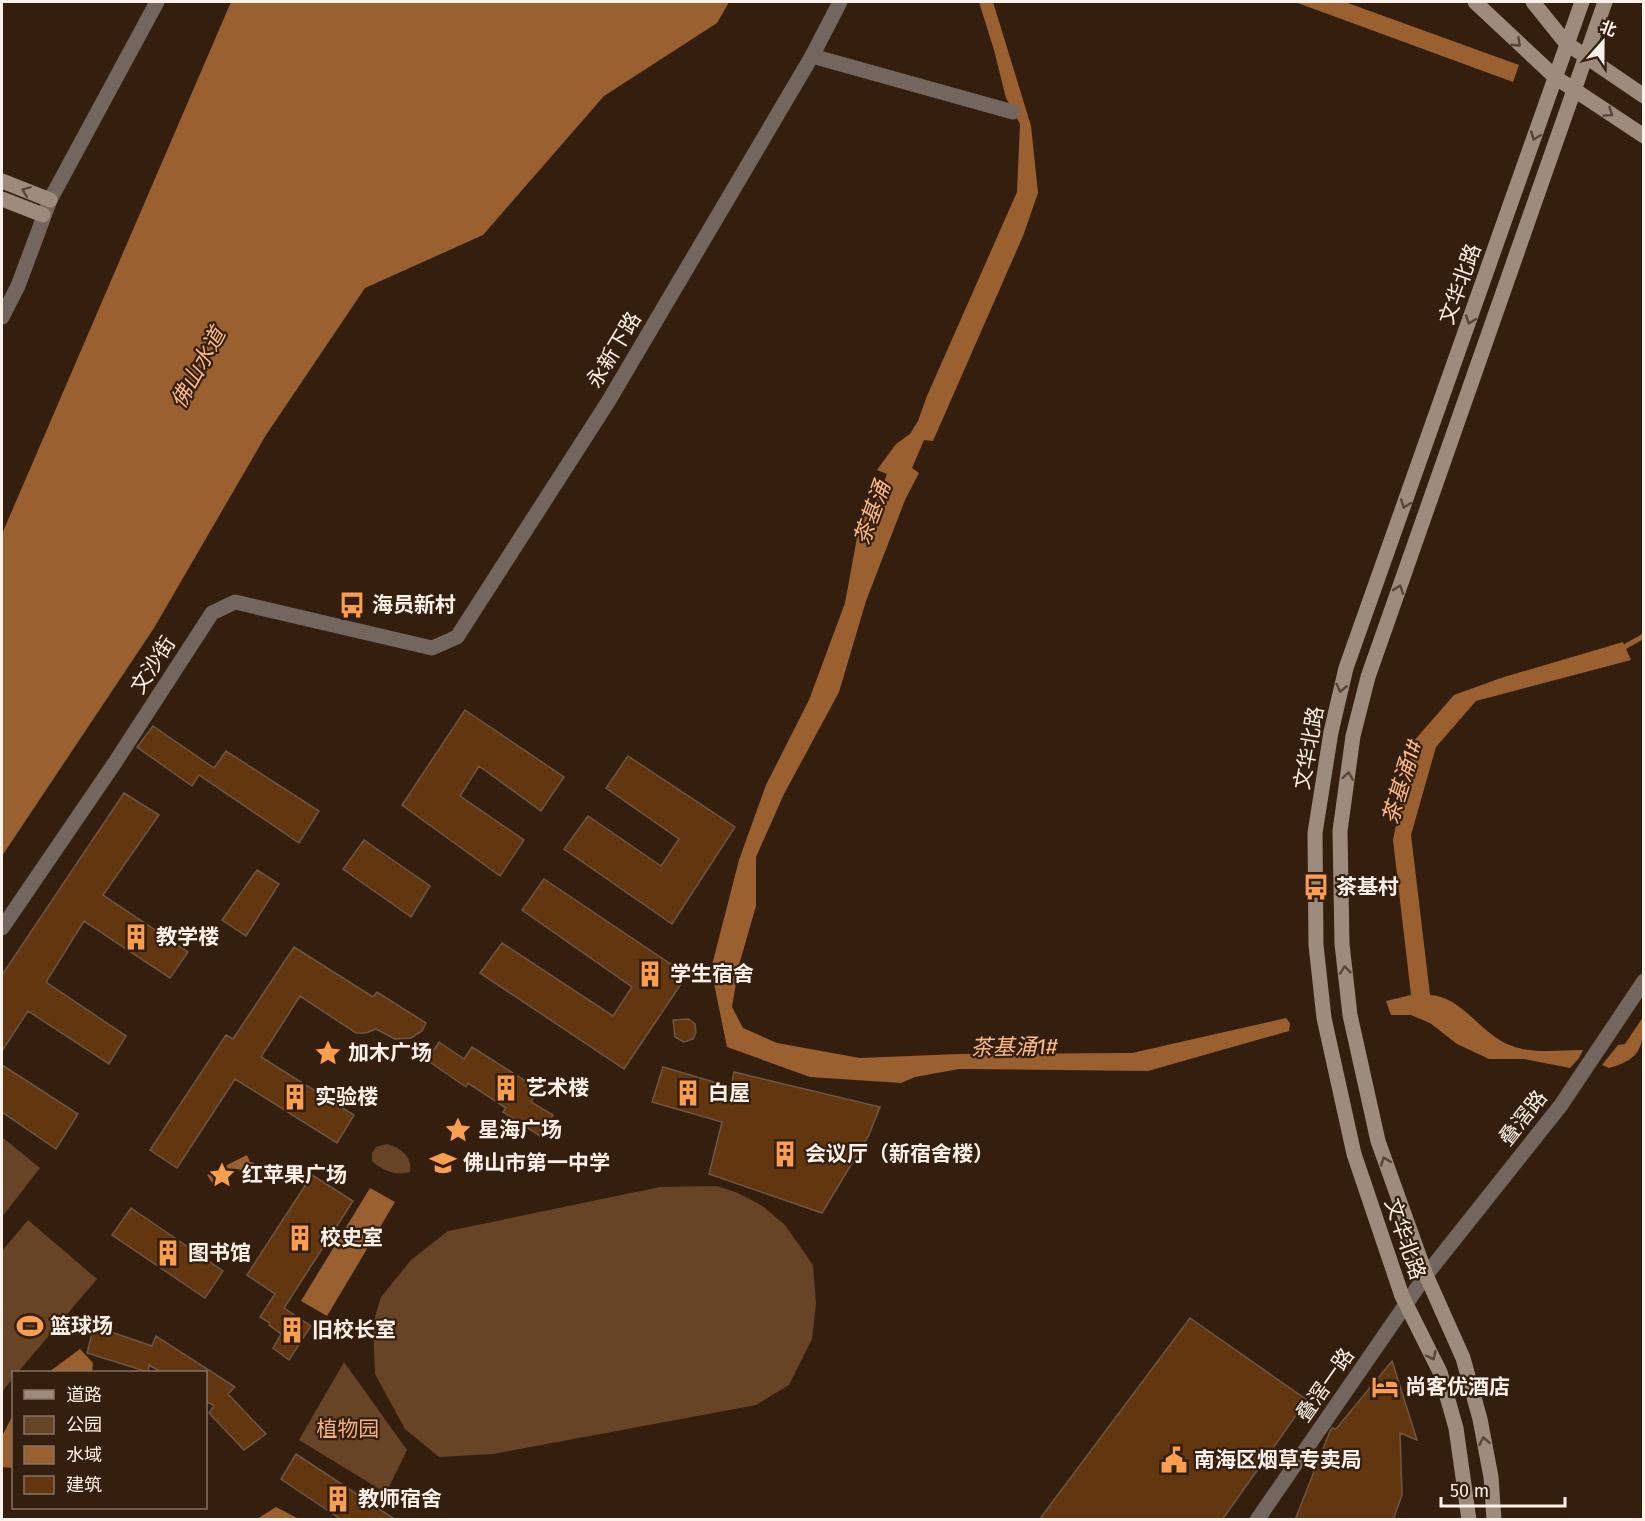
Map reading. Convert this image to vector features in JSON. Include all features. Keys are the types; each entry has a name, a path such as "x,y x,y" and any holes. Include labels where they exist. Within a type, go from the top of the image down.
{"main road":[{"path":"1475,2 1556,77 1644,136"},
{"path":"1533,2 1566,43 1644,96"},
{"name":"文华北路","path":"1469,1520 1466,1484 1456,1428 1440,1372 1406,1304 1354,1154 1324,1018 1316,945 1315,833 1331,732 1346,668 1582,2"},
{"name":"文华北路","path":"1494,1520 1491,1477 1480,1419 1463,1358 1426,1275 1378,1141 1350,1015 1342,944 1340,831 1353,736 1368,677 1605,2"},
{"path":"2,181 50,200"},
{"path":"2,199 43,215"}],"street":[{"path":"2,317 18,286 50,200 157,2"},
{"name":"永新下路","path":"432,648 457,638 608,402 812,56 840,2"},
{"path":"812,56 1013,112"},
{"path":"1548,100 1568,107"},
{"name":"文沙街","path":"2,928 114,764 212,613 235,602 244,603 432,648"},
{"name":"叠滘路","path":"1406,1304 1426,1275 1561,1105 1644,981"},
{"name":"叠滘一路","path":"1257,1520 1406,1304"}],"green space":[{"path":"2,1137 40,1168 2,1217"},
{"path":"387,1144 404,1153 410,1161 410,1172 389,1172 372,1161 372,1153 376,1147"},
{"path":"717,1186 738,1193 761,1205 785,1225 813,1265 816,1303 812,1339 789,1385 756,1405 493,1454 439,1457 405,1429 375,1374 373,1324 381,1297 411,1260 448,1231 660,1187"},
{"name":"篮球场","path":"28,1220 97,1279 19,1371 12,1371 12,1379 2,1392 2,1251"},
{"name":"植物园","path":"344,1362 407,1450 386,1493 299,1440"}],"water":[{"name":"佛山水道","path":"231,2 727,2 728,4 717,23 604,96 483,235 365,288 266,435 154,628 2,856 2,534"},
{"name":"茶基涌","path":"979,2 993,2 1031,126 1038,193 1023,236 933,441 924,440 912,468 919,473 905,500 866,601 839,692 784,794 756,857 756,906 739,965 732,1007 743,1028 777,1043 860,1058 958,1054 1132,1053 1286,1018 1290,1023 1289,1031 1148,1071 959,1069 915,1077 901,1083 810,1077 727,1047 711,969 739,860 766,785 809,700 845,603 863,505 874,507 887,474 877,470 896,444 910,434 918,421 1017,192 1020,124 1006,98"},
{"path":"1295,2 1345,2 1519,65 1513,82"},
{"path":"1623,642 1631,660 1476,701 1436,747 1411,835 1430,995 1452,1002 1491,1034 1512,1046 1538,1051 1583,1050 1579,1058 1570,1068 1524,1059 1489,1059 1457,1044 1430,1023 1411,1015 1391,1015 1386,1001 1411,995 1393,840 1413,742 1454,695 1501,678"},
{"path":"1643,1017 1641,1044 1634,1056 1628,1061 1609,1068 1602,1065 1618,1045 1625,1044"},
{"path":"247,1155 250,1162 255,1163 213,1184 207,1175"},
{"path":"370,1188 395,1202 327,1316 301,1301"},
{"path":"80,1349 93,1363 92,1371 50,1371"},
{"path":"12,1417 12,1468 2,1467 2,1436"},
{"path":"276,1507 299,1519 257,1519"}],"building":[{"path":"465,710 564,777 541,811 479,766 460,796 524,840 500,876 402,805"},
{"path":"153,726 214,768 226,751 319,811 299,843 199,775 192,786 137,747"},
{"name":"学生宿舍","path":"628,756 735,827 672,924 564,849 588,816 661,866 679,839 606,788"},
{"name":"教学楼","path":"124,793 159,815 103,895 188,952 170,978 84,921 46,982 126,1036 109,1064 28,1011 2,1051 2,975"},
{"path":"364,840 430,886 411,917 343,869"},
{"path":"257,870 279,884 246,936 222,920"},
{"name":"学生宿舍","path":"544,879 687,975 624,1069 480,973 502,943 613,1016 632,987 522,910"},
{"path":"294,947 373,997 377,992 426,1023 422,1031 411,1038 395,1039 376,1029 366,1033 356,1033 300,996 261,1057 354,1115 337,1143 235,1079 177,1168 150,1150 226,1035 233,1039"},
{"path":"689,1019 695,1024 696,1032 693,1039 684,1042 675,1037 673,1020"},
{"name":"艺术楼","path":"439,1042 464,1059 472,1047 538,1089 531,1102 553,1115 540,1136 503,1112 506,1108 468,1083 466,1087 427,1060"},
{"path":"2,1065 78,1114 56,1149 2,1112"},
{"name":"会议厅（新宿舍楼）","path":"663,1067 731,1087 734,1072 880,1107 869,1135 822,1213 709,1174 722,1122 652,1102"},
{"name":"校史室","path":"312,1175 353,1201 284,1308 311,1326 289,1360 273,1348 281,1334 260,1317 275,1294 247,1275"},
{"name":"图书馆","path":"131,1208 223,1271 205,1298 112,1235"},
{"name":"南海区烟草专卖局","path":"1190,1318 1307,1400 1222,1520 1039,1520"},
{"path":"94,1326 152,1346 156,1336 235,1387 228,1394 266,1434 244,1450 209,1413 214,1406 207,1402 207,1371 159,1371 149,1365 148,1371 145,1371 87,1353"},
{"path":"1392,1361 1417,1440 1400,1433 1402,1495 1393,1520 1295,1520 1330,1431 1332,1428 1336,1429"},
{"name":"教师宿舍","path":"296,1454 396,1520 342,1520 281,1479"}],"waterway":[{"name":"茶基涌1#","path":"1619,650 1644,636"}],"place":[{"name":"海员新村","path":"352,605"},
{"name":"茶基村","path":"1316,887"},
{"name":"教学楼","path":"136,937"},
{"name":"学生宿舍","path":"650,974"},
{"name":"加木广场","path":"328,1053"},
{"name":"艺术楼","path":"506,1088"},
{"name":"白屋","path":"688,1093"},
{"name":"实验楼","path":"295,1097"},
{"name":"星海广场","path":"458,1130"},
{"name":"会议厅（新宿舍楼）","path":"785,1154"},
{"name":"佛山市第一中学","path":"443,1163"},
{"name":"红苹果广场","path":"222,1175"},
{"name":"校史室","path":"300,1238"},
{"name":"图书馆","path":"168,1253"},
{"name":"篮球场","path":"30,1326"},
{"name":"旧校长室","path":"292,1330"},
{"name":"尚客优酒店","path":"1385,1387"},
{"name":"南海区烟草专卖局","path":"1174,1460"},
{"name":"教师宿舍","path":"338,1499"}]}
